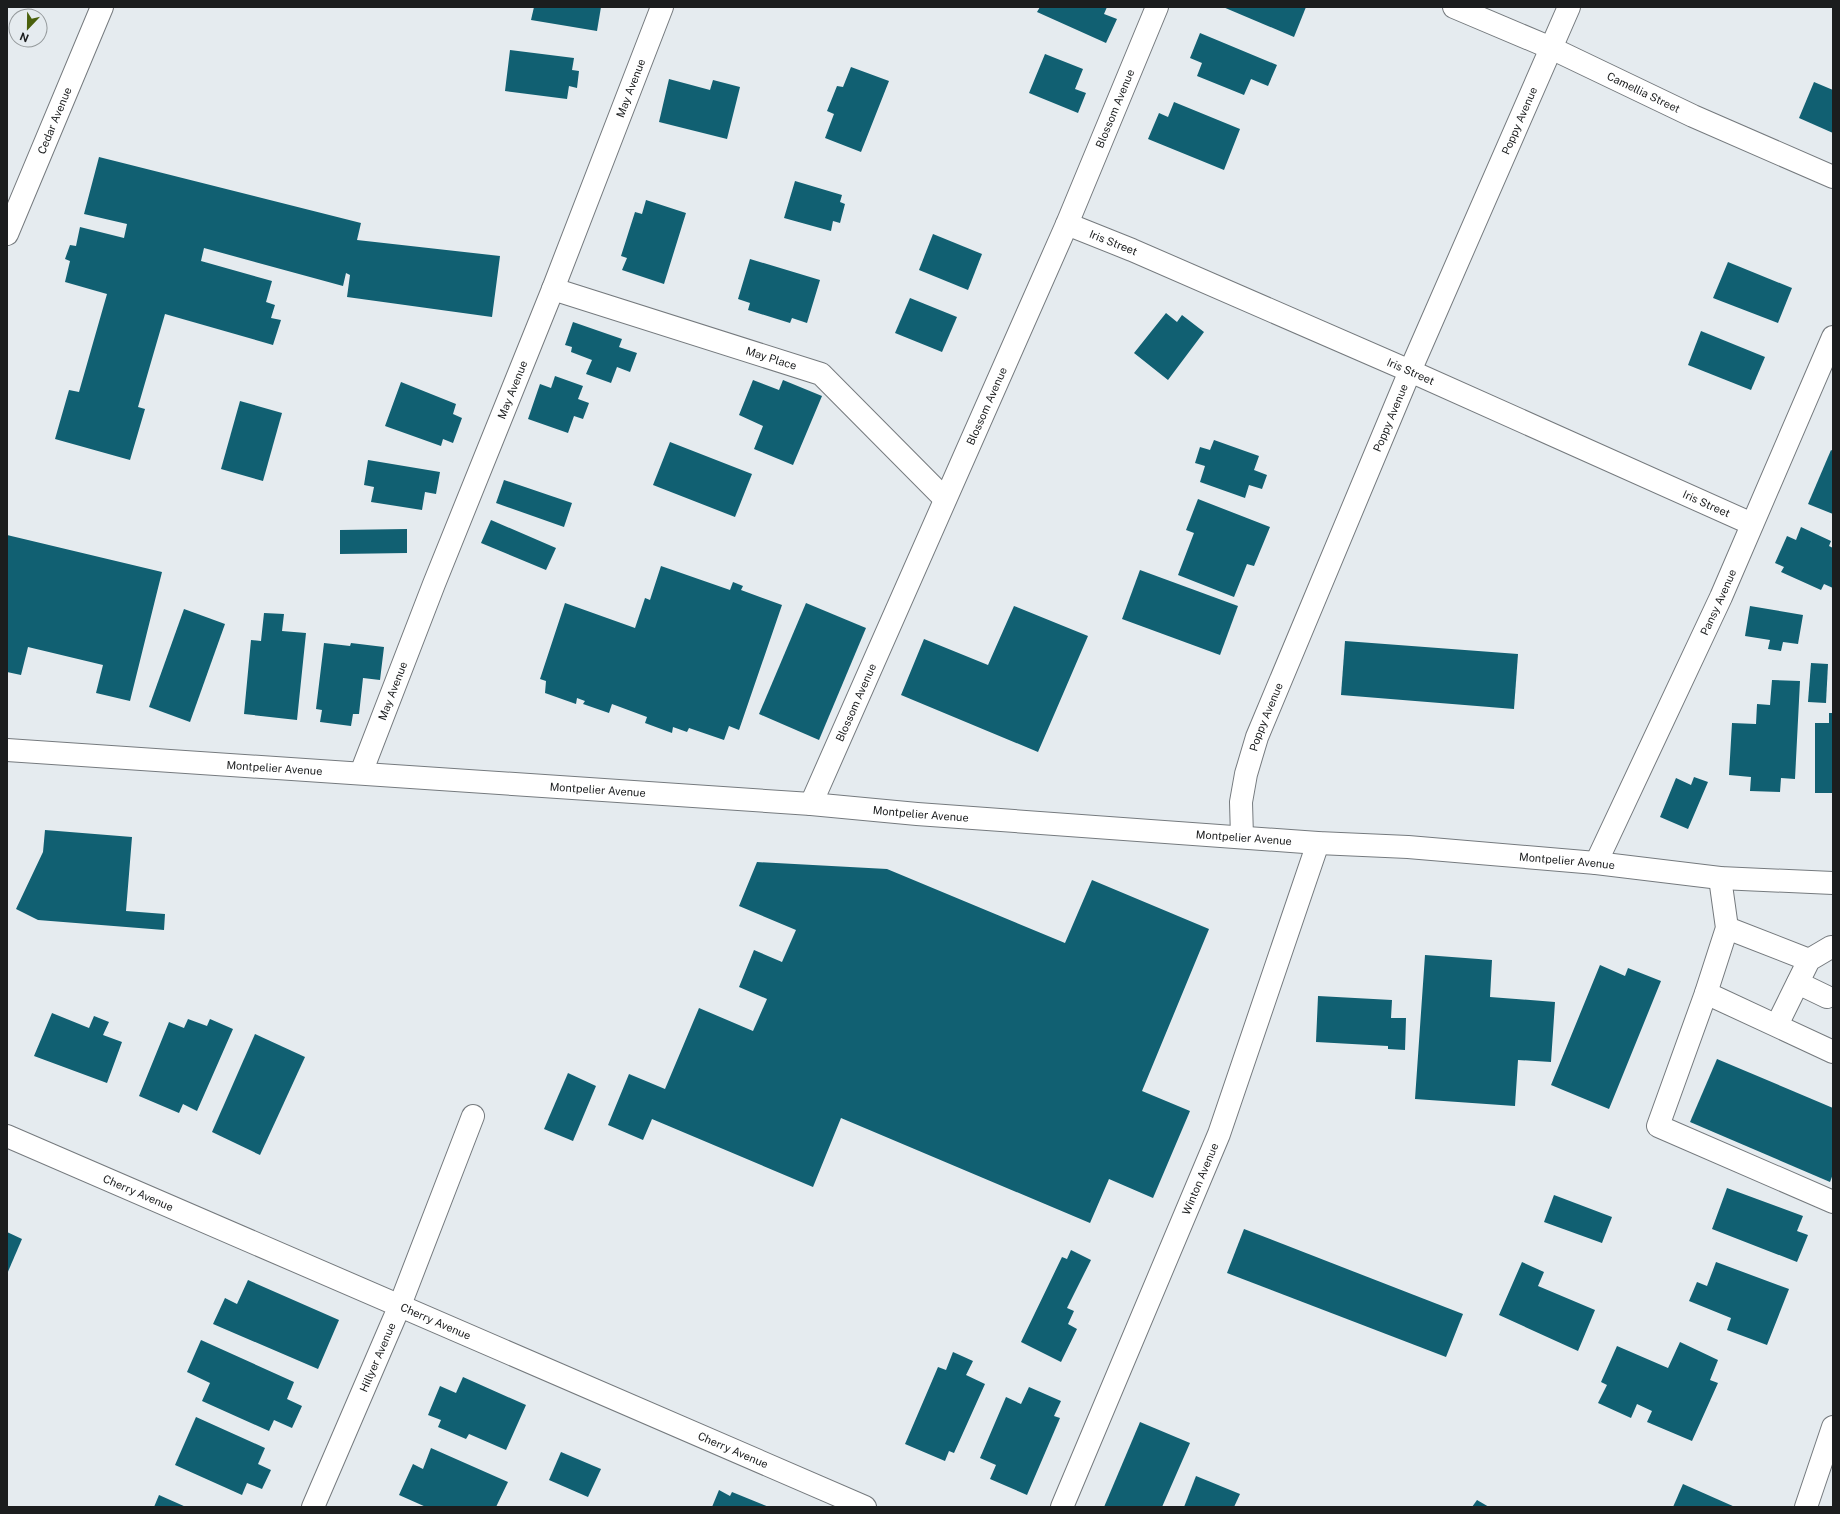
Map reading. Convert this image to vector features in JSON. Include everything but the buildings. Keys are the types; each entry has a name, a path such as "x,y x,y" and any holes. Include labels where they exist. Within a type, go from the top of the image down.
{"street":[{"name":"Cedar Avenue","path":"7,234 102,7"},
{"name":"May Avenue","path":"361,773 434,584 553,289 662,7"},
{"name":"Blossom Avenue","path":"811,804 1067,224 1158,7"},
{"name":"Camellia Street","path":"1454,7 1551,48 1693,116 1833,177"},
{"name":"Poppy Avenue","path":"1242,837 1241,802 1246,774 1257,737 1410,371 1569,7"},
{"name":"Iris Street","path":"1067,224 1132,250 1410,371 1752,524"},
{"name":"May Place","path":"553,289 821,374 945,499"},
{"name":"Pansy Avenue","path":"1596,863 1721,597 1833,337"},
{"name":"Montpelier Avenue","path":"7,750 811,804 918,814 1318,843 1408,847 1596,863 1720,878 1833,883"},
{"name":"Winton Avenue","path":"1062,1507 1219,1134 1318,843"},
{"path":"1720,878 1727,928 1706,993 1658,1126 1833,1202"},
{"path":"1727,928 1809,960"},
{"path":"1777,1025 1809,960 1831,947 1833,948"},
{"path":"1798,983 1827,997"},
{"path":"1706,993 1833,1052"},
{"name":"Hillyer Avenue","path":"313,1507 400,1305 473,1116"},
{"name":"Cherry Avenue","path":"7,1136 865,1507"},
{"path":"1806,1507 1833,1427"}]}
